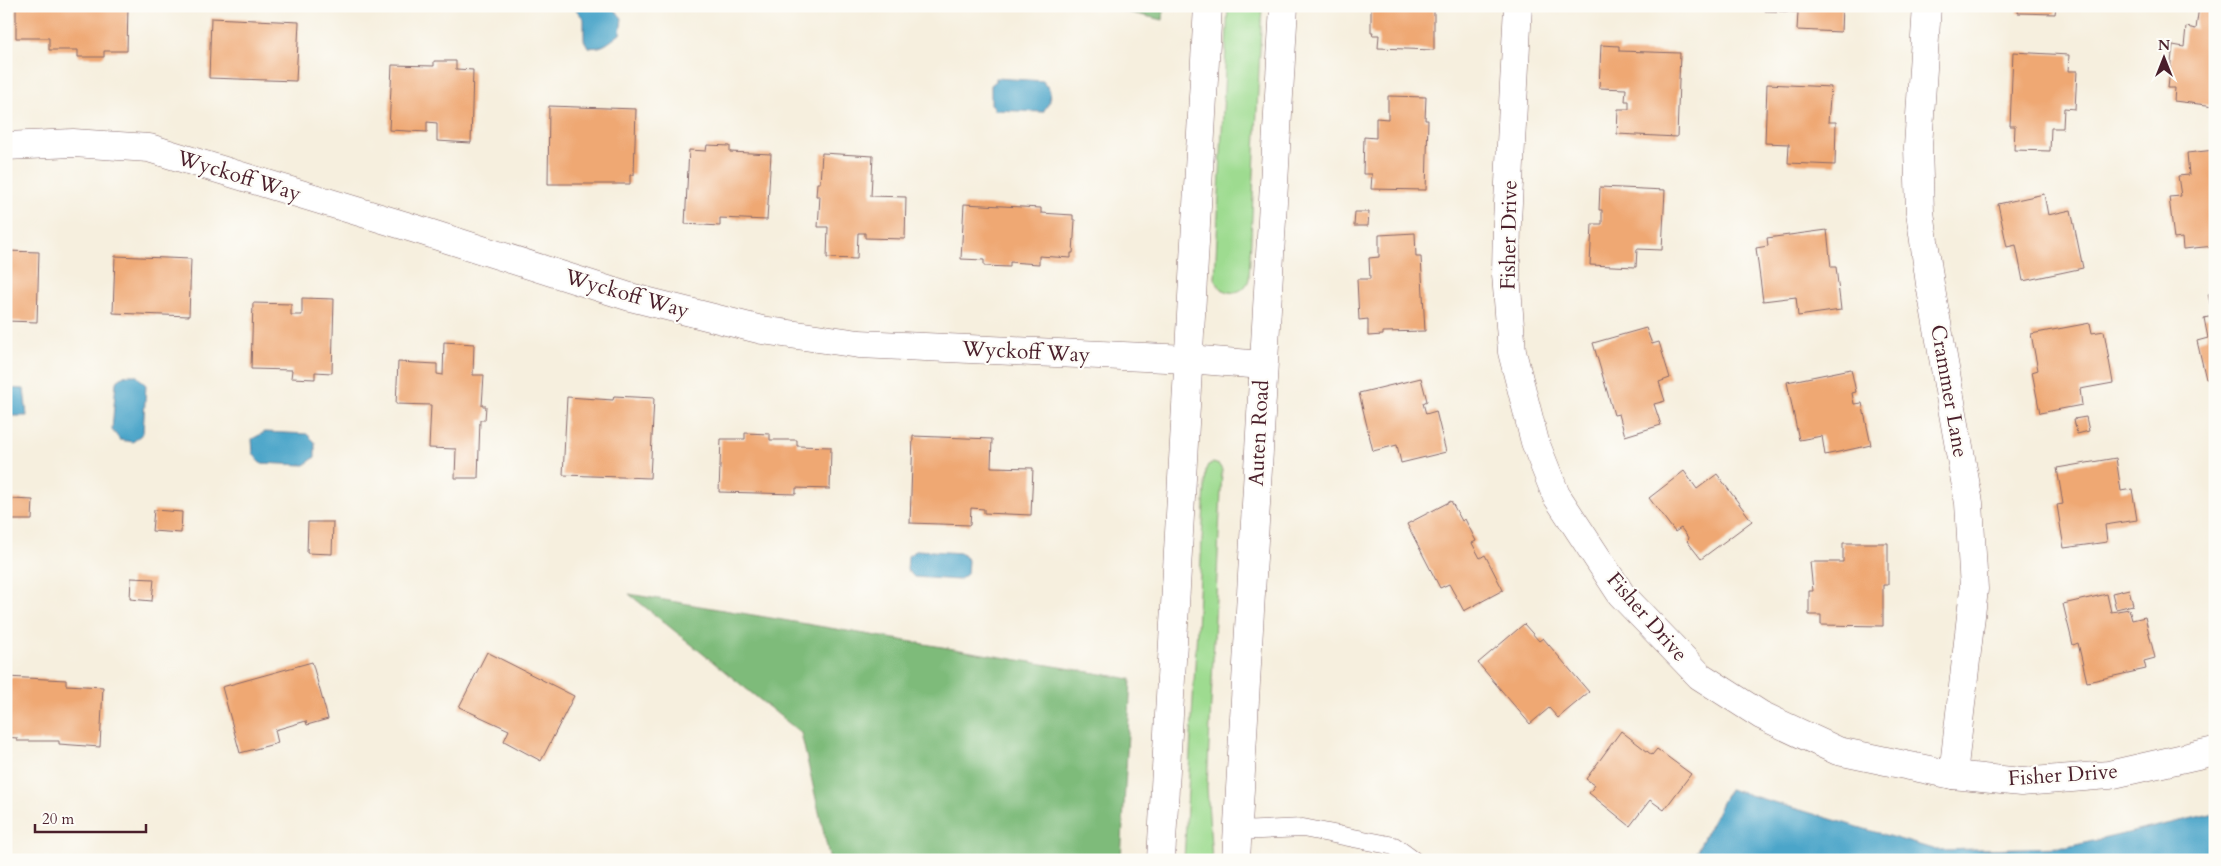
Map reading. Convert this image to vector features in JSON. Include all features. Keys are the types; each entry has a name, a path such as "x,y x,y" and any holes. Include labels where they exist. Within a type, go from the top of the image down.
{"street":[{"path":"1161,860 1208,6"},
{"name":"Auten Road","path":"1236,860 1284,6"},
{"name":"Fisher Drive","path":"1518,6 1506,274 1512,352 1535,442 1556,495 1621,594 1700,676 1761,715 1838,751 1953,776 2021,782 2109,776 2215,751"},
{"name":"Crammer Lane","path":"1927,6 1918,147 1920,212 1930,284 1969,503 1974,589 1953,776"},
{"name":"Wyckoff Way","path":"6,146 73,143 150,148 416,229 630,297 762,330 859,344 1188,359 1263,365"}],"lane":[{"path":"1238,831 1303,828 1394,846 1414,860"}],"green space":[{"path":"1100,6 1164,6 1163,20"},
{"path":"1228,6 1262,6 1249,279 1246,285 1237,292 1221,289 1215,278"},
{"path":"1213,463 1219,465 1222,470 1207,787 1212,860 1184,860 1206,469 1208,465"},
{"path":"629,594 1131,679 1121,860 830,860 801,733"}],"water":[{"path":"573,6 611,6 622,18 620,34 601,46 588,47 584,40 584,19"},
{"path":"996,78 1044,81 1044,84 1049,88 1050,101 1043,112 994,110 991,104 991,85 996,81"},
{"path":"125,375 136,375 146,385 143,433 133,442 120,440 112,430 116,382"},
{"path":"6,388 24,389 27,416 6,416"},
{"path":"265,432 307,434 315,442 315,457 305,465 260,463 253,453 252,439"},
{"path":"917,550 961,553 968,560 967,574 959,580 914,577 907,570 908,556"},
{"path":"1729,789 1936,850 2067,847 2215,813 2215,860 1692,860"}],"building":[{"path":"16,6 128,6 127,51 104,51 104,57 78,57 78,50 49,50 49,38 16,38"},
{"path":"1371,6 1434,6 1434,50 1378,48 1379,35 1372,35 1373,32 1371,32"},
{"path":"1765,6 1842,6 1841,32 1797,30 1798,12 1765,11"},
{"path":"2019,6 2056,6 2055,14 2018,13"},
{"path":"2199,6 2215,8 2215,106 2174,101 2175,88 2168,88 2173,45 2184,47 2186,27 2196,29"},
{"path":"211,18 299,22 296,81 209,78"},
{"path":"1601,45 1619,46 1619,51 1680,53 1677,137 1617,134 1618,109 1629,109 1629,101 1625,101 1626,89 1599,88"},
{"path":"2013,52 2069,55 2068,71 2077,71 2075,109 2064,108 2063,128 2051,128 2050,151 2014,150 2015,126 2010,126"},
{"path":"434,61 456,61 456,69 473,70 471,143 437,141 437,123 427,122 427,132 389,130 392,65 434,66"},
{"path":"1767,84 1831,87 1828,122 1836,122 1835,165 1788,163 1789,144 1765,143"},
{"path":"1388,96 1426,97 1425,120 1428,120 1426,190 1371,189 1372,174 1363,174 1364,137 1376,138 1376,118 1388,119"},
{"path":"549,106 636,109 634,175 630,175 630,184 548,184"},
{"path":"707,145 730,146 730,152 771,154 767,220 720,218 720,226 685,224 689,150 706,151"},
{"path":"2215,150 2215,246 2183,249 2182,238 2174,239 2169,197 2181,196 2178,176 2189,175 2187,153"},
{"path":"822,153 873,156 871,196 906,197 905,239 865,238 865,233 858,233 857,259 827,258 828,227 818,227 820,196 816,196 817,183 820,183"},
{"path":"1600,187 1665,190 1662,250 1637,249 1636,267 1590,265 1592,224 1602,224 1602,210 1599,210"},
{"path":"2044,194 2048,215 2071,210 2083,268 2023,281 2016,245 2007,247 1998,204"},
{"path":"964,204 1041,208 1041,213 1073,215 1073,220 1075,220 1071,258 1039,256 1039,264 1010,262 1010,267 984,266 984,260 961,259"},
{"path":"1355,212 1369,212 1368,226 1354,226"},
{"path":"1827,230 1831,267 1836,267 1841,310 1798,316 1796,297 1763,301 1756,248 1768,246 1767,238"},
{"path":"1415,233 1416,257 1421,257 1425,331 1383,332 1383,335 1368,336 1368,319 1359,320 1357,279 1370,279 1369,258 1379,257 1379,235"},
{"path":"6,251 39,252 37,322 6,321"},
{"path":"115,256 191,259 189,316 113,313"},
{"path":"2215,293 2214,382 2213,378 2206,379 2197,341 2208,338 2204,318 2213,316 2208,294"},
{"path":"302,298 334,299 332,373 315,372 315,379 291,378 292,370 251,369 253,303 291,304 291,315 302,315"},
{"path":"2090,323 2092,333 2104,331 2113,383 2080,389 2082,405 2040,413 2032,372 2038,370 2031,334"},
{"path":"1646,328 1652,344 1659,342 1670,378 1659,382 1665,401 1654,404 1661,425 1625,436 1619,414 1614,415 1593,343"},
{"path":"444,342 474,344 473,375 484,375 482,406 486,406 485,420 480,420 478,478 455,478 456,449 429,448 431,405 396,404 398,362 437,364 437,374 443,375"},
{"path":"1851,369 1856,392 1852,393 1854,404 1862,403 1871,445 1825,455 1822,436 1799,440 1787,382"},
{"path":"1421,378 1427,401 1423,403 1426,414 1436,411 1446,452 1401,463 1397,445 1373,451 1359,393"},
{"path":"614,396 654,398 650,478 563,475 567,397 613,400"},
{"path":"2086,417 2089,431 2077,434 2074,419"},
{"path":"745,433 770,434 770,440 797,440 797,446 831,447 830,489 796,488 796,494 719,492 721,439 745,439"},
{"path":"913,436 992,439 991,467 1033,468 1031,515 984,513 984,509 971,508 970,525 910,523"},
{"path":"2116,458 2121,491 2132,489 2137,520 2105,525 2107,542 2064,548 2057,505 2063,504 2057,468"},
{"path":"1684,471 1697,489 1717,474 1752,521 1701,559 1687,541 1689,539 1681,528 1675,532 1649,498"},
{"path":"11,499 33,500 32,520 11,520"},
{"path":"1451,501 1462,521 1465,519 1476,541 1472,543 1480,558 1485,555 1503,590 1464,611 1449,584 1440,588 1407,524"},
{"path":"154,510 182,512 181,533 152,531"},
{"path":"308,522 333,522 332,554 307,553"},
{"path":"1843,543 1888,543 1888,585 1883,585 1883,626 1821,625 1821,615 1809,615 1809,591 1813,591 1810,562 1843,562"},
{"path":"131,578 154,579 152,601 130,599"},
{"path":"2129,589 2133,605 2116,609 2112,593"},
{"path":"2107,594 2111,612 2129,609 2132,620 2145,617 2155,658 2144,661 2146,669 2087,682 2078,643 2073,645 2063,604"},
{"path":"1524,624 1539,641 1543,638 1589,692 1558,718 1549,708 1530,724 1478,663"},
{"path":"487,652 574,696 541,761 504,741 509,730 459,707"},
{"path":"312,662 328,719 307,725 306,721 275,730 278,743 240,753 222,687"},
{"path":"6,677 66,680 66,685 103,687 100,747 59,744 59,741 17,741 17,738 6,737"},
{"path":"1621,731 1652,755 1657,749 1691,774 1664,810 1650,800 1630,826 1589,793 1595,785 1586,779"}]}
